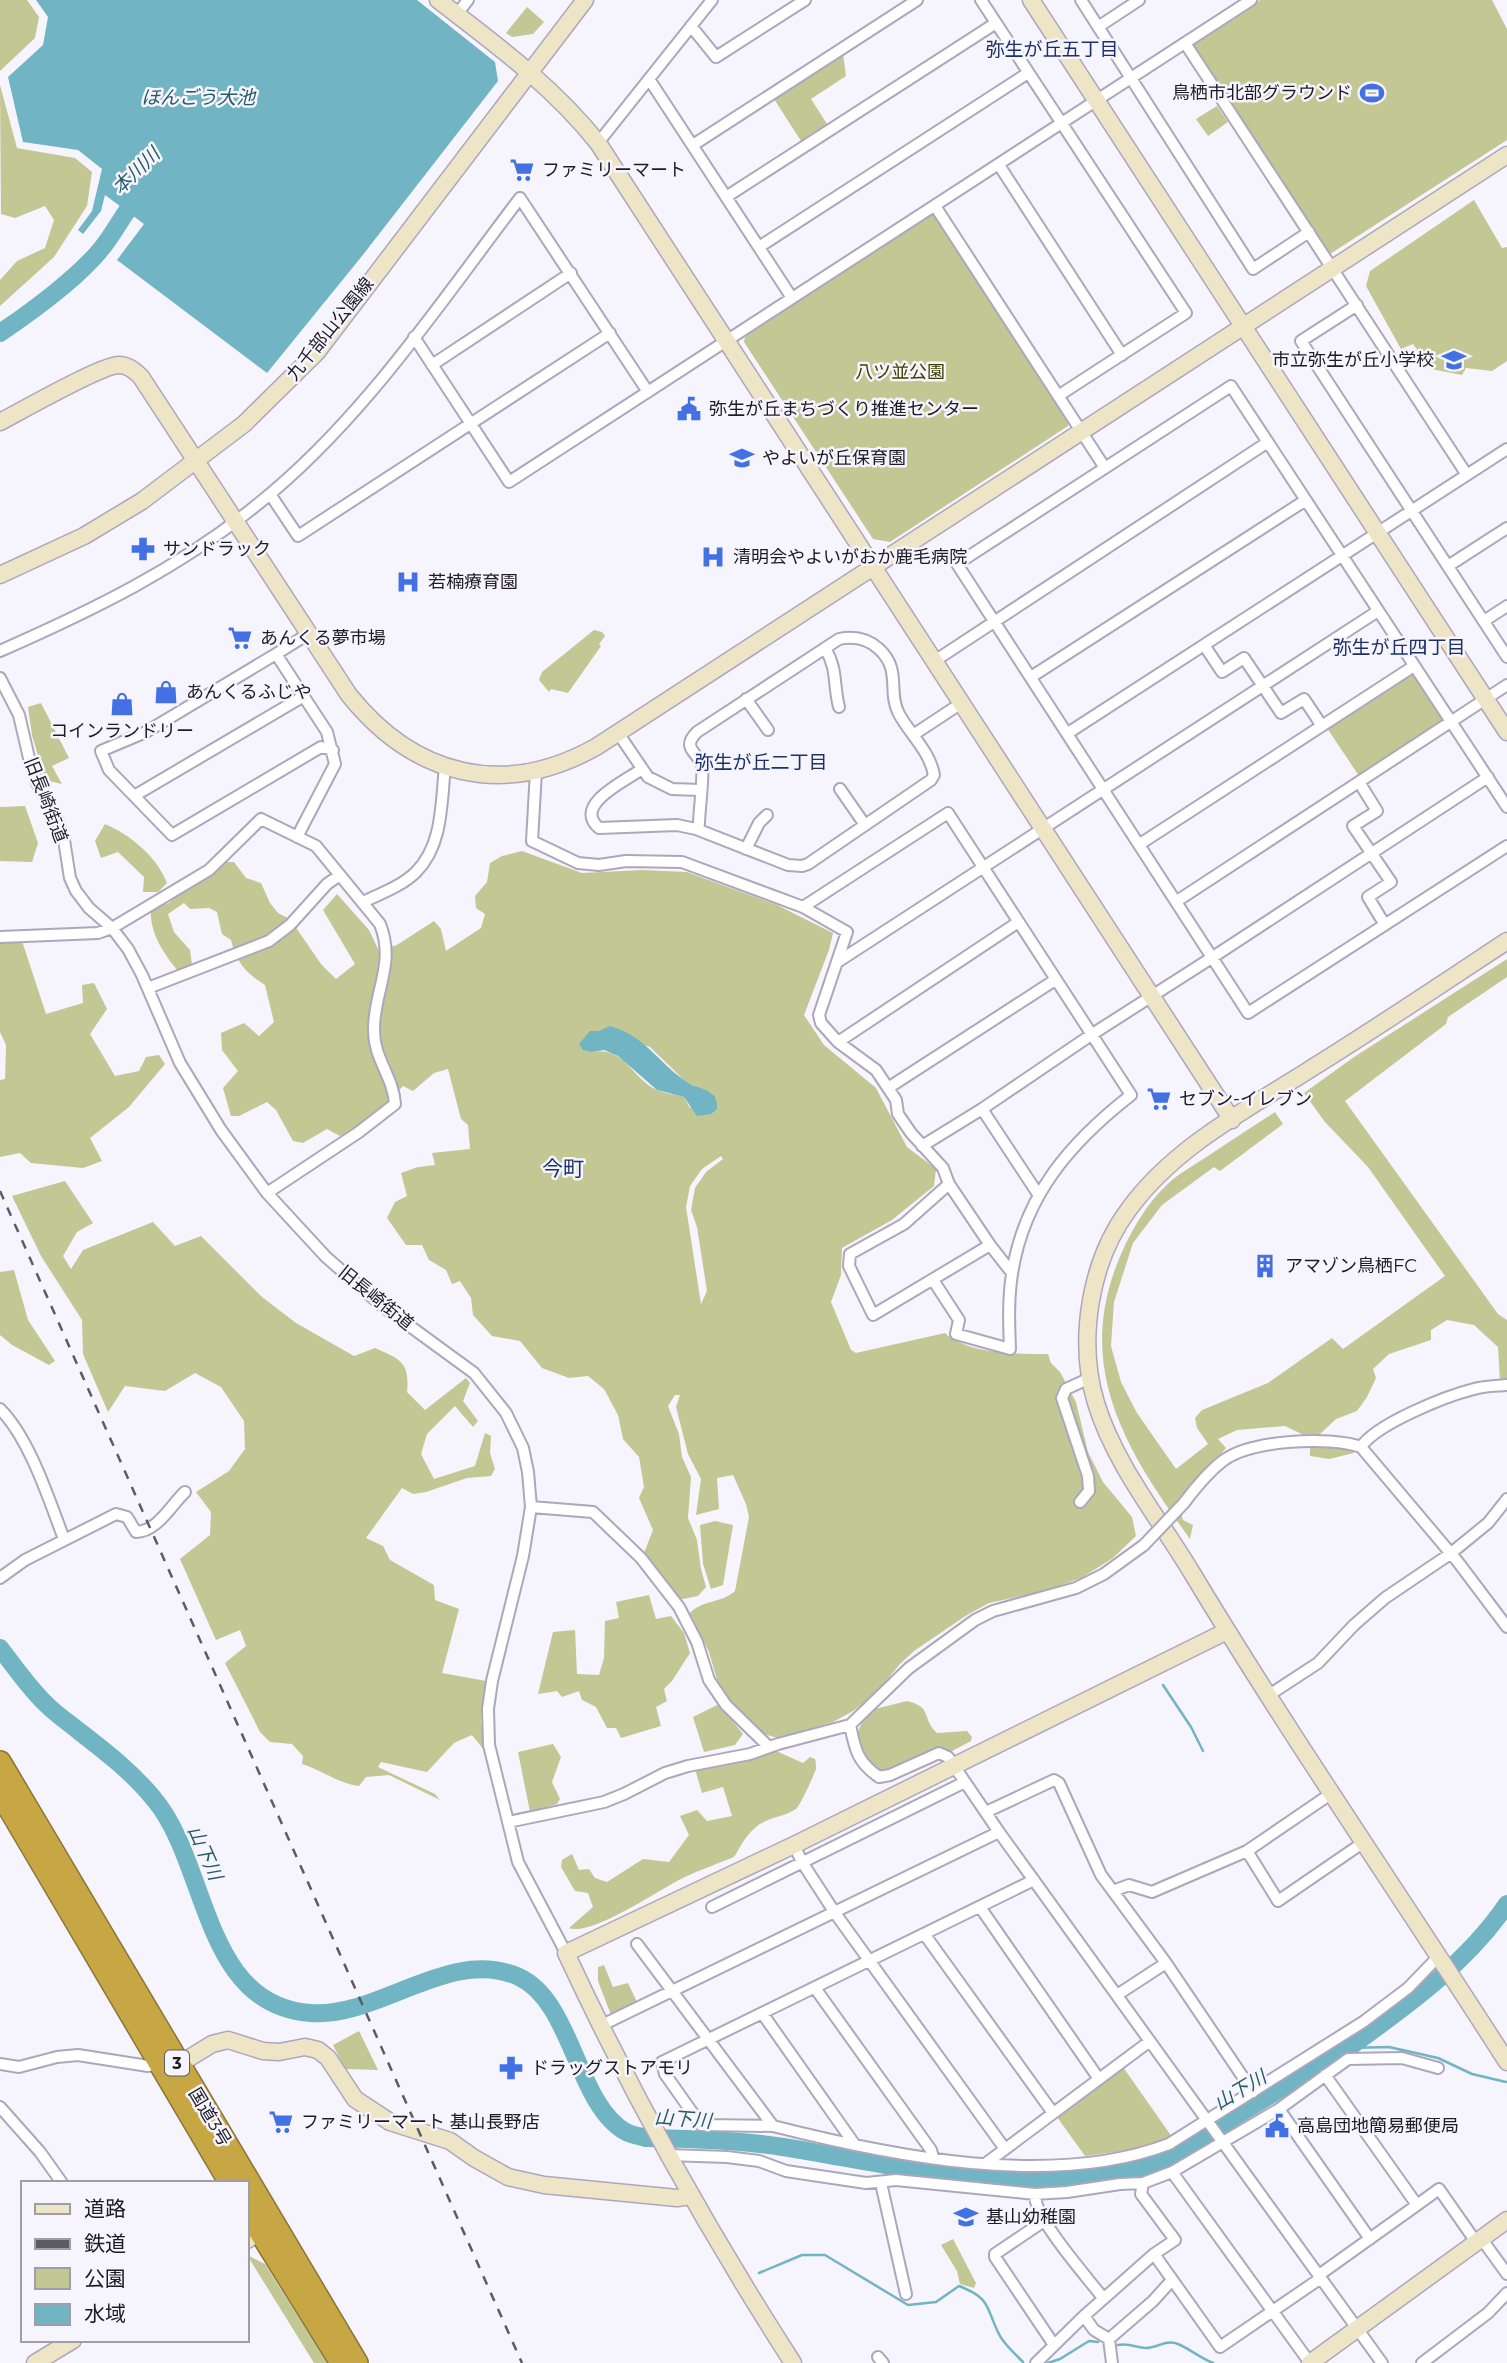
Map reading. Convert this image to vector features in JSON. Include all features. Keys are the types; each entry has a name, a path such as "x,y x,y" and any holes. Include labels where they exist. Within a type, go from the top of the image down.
{"highway":[{"name":"国道3号","path":"0,1762 232,2181"},
{"name":"国道3号","path":"0,1793 169,2064 229,2181"},
{"name":"国道3号","path":"248,2210 260,2232 357,2363"},
{"name":"国道3号","path":"248,2213 341,2363"}],"street":[{"path":"438,0 548,87 598,143 1232,1120"},
{"path":"457,15 468,0"},
{"name":"九千部山公園線","path":"0,575 84,536 142,501 244,424 317,352 585,0"},
{"path":"598,143 712,0"},
{"path":"691,26 716,57 805,0"},
{"path":"692,145 917,0"},
{"path":"981,0 1186,313 1058,396"},
{"path":"1031,0 1507,732"},
{"path":"1081,0 1253,269 1309,232"},
{"path":"1098,27 1139,0"},
{"path":"414,337 509,482 1251,0"},
{"path":"726,197 996,23"},
{"path":"1185,43 1467,475"},
{"path":"759,247 1028,73"},
{"path":"649,79 792,298"},
{"path":"0,422 97,372 116,365 131,368 141,377 349,695 375,725 416,754 445,767 480,774 536,771 579,756 618,733 1507,155"},
{"path":"999,165 1122,355"},
{"path":"0,651 134,588 235,523 270,494 313,454 364,400 520,198 648,391"},
{"path":"935,206 1105,468"},
{"path":"432,365 571,273"},
{"path":"1356,305 1301,341 1507,657"},
{"path":"270,494 298,536 610,333"},
{"path":"1507,807 1231,386 957,564 1248,1013 1507,846"},
{"path":"933,662 1268,442"},
{"path":"1068,733 1507,449"},
{"path":"1031,677 1306,500"},
{"path":"1448,566 1507,528"},
{"path":"1484,621 1507,606"},
{"path":"839,961 1378,611"},
{"path":"308,634 146,732 101,751 109,770 172,835 321,747 333,750"},
{"path":"642,769 592,806 590,814 599,828 677,825 696,829 788,865 802,866 931,780 934,775 931,762 897,712 892,668 885,654 873,643 855,638 839,639 691,738 691,750 702,766 699,824 696,829"},
{"path":"1204,645 1222,672 1244,658 1281,713 1304,699 1322,726"},
{"path":"825,648 835,670 839,707"},
{"path":"276,654 327,732 335,764 297,837"},
{"path":"1140,844 1415,666"},
{"name":"旧長崎街道","path":"0,678 19,715 37,783 56,816 64,840 70,878 76,891 89,908 112,928 128,949 180,1063 221,1130 267,1193 326,1257 381,1305 474,1373 506,1413 523,1448 531,1507 523,1556 492,1681 488,1709 489,1745 517,1862 566,1953"},
{"path":"1177,901 1507,685"},
{"path":"134,796 304,696"},
{"path":"746,699 768,730"},
{"path":"913,735 960,704"},
{"path":"618,733 648,777 672,789 700,790"},
{"path":"363,902 415,873 432,850 439,827 445,767"},
{"path":"536,771 533,841 578,863 599,865 626,861 682,862 803,907 847,932 818,1015 821,1023 838,1042 876,1070 896,1100 898,1114 943,1168 949,1184 1012,1273"},
{"path":"922,1146 1488,777"},
{"path":"1359,782 1377,811 1353,827 1391,882 1368,897 1385,925"},
{"path":"840,789 865,825"},
{"path":"803,907 948,813 1131,1095 1096,1123 1064,1156 1038,1194 1019,1241 1012,1273 1009,1304 1010,1349 957,1334 959,1320 933,1280"},
{"path":"746,849 759,823 767,815"},
{"path":"0,937 99,933 112,928 209,870 261,819 316,846 380,924 386,943 387,960 374,1029 376,1051 394,1088 395,1104 359,1132 267,1193"},
{"path":"148,988 269,941 290,925 327,884 340,875"},
{"path":"838,1042 1017,923"},
{"path":"1507,941 1232,1120 1164,1168 1129,1209 1114,1233 1094,1282 1089,1325 1090,1378 1097,1405 1113,1443 1227,1631 1507,2062"},
{"path":"888,1088 1055,980"},
{"path":"982,1109 1038,1194"},
{"path":"949,1184 904,1224 850,1254 849,1266 873,1315 990,1245"},
{"path":"1080,1502 1088,1491 1088,1476 1062,1398 1066,1389 1090,1378"},
{"path":"1362,1447 1371,1435 1434,1402 1476,1388 1507,1385"},
{"path":"0,1409 37,1469 64,1539"},
{"path":"508,1822 604,1802 665,1773 750,1754 850,1725 909,1668 975,1620 993,1611 1076,1588 1104,1574 1144,1545 1184,1503 1202,1479 1225,1459 1244,1450 1269,1445 1321,1441 1362,1447 1507,1628"},
{"path":"0,1578 25,1560 116,1514 127,1517 136,1532 146,1531 158,1523 170,1506 185,1492"},
{"path":"1269,1695 1318,1663 1354,1625 1385,1598 1450,1554 1488,1523 1507,1499"},
{"path":"531,1507 593,1512 641,1558 679,1607 697,1642 709,1680 726,1705 769,1747"},
{"path":"793,2363 691,2196 647,2118 566,1953 794,1845 1227,1631"},
{"path":"850,1725 860,1761 866,1769 879,1777 890,1775 939,1753 948,1757 999,1832 1382,2363"},
{"path":"986,1812 1054,1780 1059,1783 1101,1875 1166,1963 1253,2092"},
{"path":"712,1907 965,1782"},
{"path":"1113,1891 1129,1885 1152,1892 1247,1851 1332,1793"},
{"path":"600,2026 999,1832"},
{"path":"1247,1851 1278,1901 1364,1842"},
{"path":"794,1845 835,1913 1005,2149"},
{"path":"1034,1880 925,1935 707,2038 662,2062 665,2074 701,2125 773,2126 855,2145 1004,2166 1078,2164 1131,2156 1169,2144 1363,2022 1408,1988 1439,1956"},
{"path":"980,1908 1100,2079"},
{"path":"925,1935 1053,2113"},
{"path":"637,1944 773,2126"},
{"path":"1117,1996 1166,1963"},
{"path":"815,1988 931,2150 933,2157"},
{"path":"762,2013 855,2145"},
{"path":"0,2064 19,2067 57,2057 78,2055 148,2066 169,2064 212,2044 228,2040 262,2051 279,2052 305,2047 318,2050 328,2058 355,2099 390,2122 450,2141 508,2177 571,2188 677,2198 691,2196"},
{"path":"985,2164 1150,2041"},
{"path":"667,2153 759,2161 800,2174 866,2183 896,2180 1034,2194 1067,2192 1143,2183 1172,2172 1222,2138 1243,2132 1279,2109 1348,2059 1402,2058 1438,2068"},
{"path":"1325,2075 1417,2205"},
{"path":"0,2108 40,2151 61,2181"},
{"path":"1279,2109 1370,2239"},
{"path":"1172,2172 1310,2363 1507,2220"},
{"path":"881,2183 906,2294"},
{"path":"1036,2363 1103,2298 1154,2254 1175,2241 1141,2194 1143,2183"},
{"path":"1154,2254 1220,2347 1440,2189 1507,2274"},
{"path":"1034,2194 1034,2203 1044,2221 1103,2298"},
{"path":"1044,2221 995,2254 995,2257 1054,2345"},
{"path":"1109,2339 1153,2301 1172,2280"},
{"path":"1422,2363 1488,2313 1507,2293"},
{"path":"1084,2316 1094,2330 1109,2339"},
{"path":"1109,2339 1112,2363"},
{"path":"35,2363 70,2342"}],"green space":[{"path":"0,0 27,0 39,17 35,38 0,71"},
{"name":"鳥栖市北部グラウンド","path":"1260,0 1492,0 1507,29 1507,140 1330,254 1192,43"},
{"path":"527,7 544,22 533,34 512,37 506,33"},
{"path":"843,54 846,76 811,99 827,124 801,141 774,99"},
{"path":"0,85 17,148 75,158 92,172 87,206 54,257 0,306 0,280 17,261 45,248 54,220 45,206 15,218 1,214"},
{"path":"1217,106 1228,122 1208,136 1196,119"},
{"name":"市立弥生が丘小学校","path":"1474,200 1502,248 1507,247 1507,361 1492,371 1466,368 1462,375 1431,369 1413,344 1401,349 1366,286 1370,271"},
{"name":"八ツ並公園","path":"930,215 934,216 1069,421 1068,426 890,542 873,539 744,342 745,337"},
{"path":"594,630 605,636 599,644 601,646 568,693 551,689 549,692 539,680 542,672"},
{"path":"1413,675 1442,719 1441,723 1359,776 1327,728"},
{"path":"41,703 69,758 52,766 62,784 45,780 32,735 28,707"},
{"path":"25,806 38,843 32,862 0,861 0,807"},
{"path":"105,824 124,834 157,864 167,883 158,892 143,892 144,877 118,852 101,858 95,841"},
{"path":"522,851 582,873 642,870 687,872 777,905 833,933 804,1015 824,1045 876,1088 907,1147 936,1169 934,1186 892,1220 842,1248 841,1275 831,1302 851,1350 856,1353 945,1333 979,1349 1048,1354 1076,1402 1088,1452 1103,1482 1132,1517 1136,1536 1113,1558 1081,1578 1044,1591 989,1603 967,1615 914,1651 877,1692 853,1711 833,1722 778,1738 763,1734 730,1701 718,1683 709,1652 690,1613 735,1591 749,1517 733,1475 717,1478 719,1509 696,1515 701,1479 688,1454 676,1407 680,1395 675,1395 668,1406 679,1434 682,1457 691,1477 688,1518 697,1540 706,1587 698,1596 678,1600 644,1553 653,1530 639,1498 644,1487 639,1457 623,1439 618,1415 604,1389 588,1376 569,1378 542,1368 520,1341 492,1336 473,1315 471,1298 460,1281 452,1284 446,1270 429,1260 422,1245 406,1245 387,1218 395,1202 407,1196 401,1173 435,1165 432,1153 470,1149 468,1125 461,1119 448,1069 434,1073 413,1091 403,1086 374,1114 340,1136 327,1129 303,1143 293,1141 276,1110 267,1102 239,1116 231,1116 223,1088 238,1071 222,1050 221,1033 244,1023 259,1036 274,1022 265,985 252,976 239,961 231,940 222,934 217,912 209,908 190,909 184,903 168,914 174,932 190,950 192,965 178,971 162,949 152,925 151,908 169,903 181,891 223,862 234,862 246,878 261,883 270,903 278,913 290,919 321,964 336,979 355,964 323,910 337,894 369,930 379,951 397,945 434,921 441,929 446,951 481,928 485,914 476,908 475,896 487,882 490,863 502,856","holes":["590,1031 599,1031 650,1047 686,1082 711,1093 690,1108 684,1097 648,1085 620,1058 603,1051 592,1052","721,1156 723,1159 706,1172 695,1188 691,1210 697,1227 707,1291 701,1304 686,1207 690,1186 702,1169"]},
{"path":"22,941 46,1014 83,1003 82,985 94,983 107,1009 90,1034 115,1076 139,1071 146,1057 159,1055 165,1064 129,1107 90,1138 102,1161 83,1168 31,1163 20,1153 0,1157 0,1080 5,1079 6,1045 0,1032 0,942"},
{"path":"1507,959 1507,977 1448,1017 1446,1024 1345,1101 1498,1314 1507,1320 1507,1380 1500,1381 1498,1347 1474,1325 1447,1320 1431,1330 1431,1340 1389,1354 1373,1369 1376,1378 1357,1411 1336,1419 1320,1434 1324,1444 1350,1445 1354,1453 1329,1459 1310,1456 1310,1438 1285,1426 1237,1430 1218,1439 1226,1448 1177,1500 1183,1520 1193,1525 1190,1539 1129,1443 1115,1410 1106,1376 1102,1341 1106,1303 1117,1264 1133,1229 1154,1198 1172,1180 1275,1112 1283,1124 1220,1171 1214,1167 1162,1205 1133,1243 1114,1302 1111,1346 1121,1382 1137,1413 1176,1469 1208,1444 1197,1428 1195,1418 1202,1410 1268,1383 1332,1338 1343,1349 1445,1276 1368,1167 1325,1122 1304,1093 1354,1057"},
{"path":"65,1181 93,1223 77,1232 63,1256 71,1269 83,1250 153,1222 175,1246 201,1236 262,1297 296,1323 354,1356 375,1348 397,1359 407,1374 407,1392 425,1410 466,1378 470,1383 463,1401 478,1421 473,1427 455,1406 427,1434 421,1454 434,1479 475,1466 485,1433 491,1436 490,1453 495,1469 491,1476 467,1478 413,1494 402,1488 366,1538 383,1546 390,1560 434,1585 435,1600 459,1609 442,1673 486,1681 481,1718 484,1750 472,1735 454,1743 427,1772 381,1762 378,1767 435,1794 440,1800 389,1775 366,1777 359,1786 344,1783 302,1764 303,1756 292,1744 270,1742 260,1732 225,1663 246,1646 240,1630 216,1640 180,1559 210,1535 211,1512 196,1492 229,1471 245,1449 244,1421 221,1387 195,1373 165,1391 125,1386 108,1412 83,1354 82,1320 41,1256 12,1196"},
{"path":"14,1270 28,1320 55,1361 49,1365 12,1345 0,1335 0,1272"},
{"path":"715,1521 733,1525 723,1585 711,1589 703,1564 700,1525"},
{"path":"649,1595 656,1619 671,1616 684,1633 690,1653 664,1689 667,1701 656,1707 661,1726 621,1738 616,1728 607,1728 596,1707 582,1700 579,1691 562,1697 557,1691 538,1694 553,1632 575,1630 577,1674 599,1675 604,1658 605,1621 619,1618 616,1602"},
{"path":"907,1701 924,1710 937,1733 967,1731 972,1737 971,1741 952,1751 940,1749 886,1772 877,1771 866,1765 858,1741 858,1731 871,1710"},
{"path":"719,1704 743,1734 735,1745 704,1752 693,1717"},
{"path":"553,1744 561,1757 552,1782 560,1799 557,1804 530,1812 518,1752"},
{"path":"774,1750 803,1763 810,1757 815,1759 816,1769 796,1809 756,1827 734,1857 683,1878 593,1926 569,1928 593,1907 588,1893 575,1891 561,1867 562,1860 572,1854 579,1870 589,1869 595,1878 607,1882 643,1859 669,1862 689,1835 680,1816 697,1810 707,1821 732,1816 723,1787 702,1793 695,1769 751,1760"},
{"path":"604,1965 613,1987 628,1983 637,2002 611,2015 598,1981 598,1967"},
{"path":"359,2031 378,2070 345,2069 333,2045"},
{"path":"1123,2067 1172,2137 1131,2150 1085,2156 1057,2117"},
{"path":"953,2239 976,2283 974,2288 960,2284 957,2271 941,2245"},
{"path":"248,2256 265,2264 327,2363 314,2363"}],"water":[{"name":"ほんごう大池","path":"36,0 417,0 495,62 498,81 267,373 117,260 144,224 105,195 101,211 83,234 78,230 92,211 102,169 78,150 23,142 8,77 43,45 48,17"},
{"path":"610,1026 634,1037 687,1082 709,1092 716,1099 717,1109 711,1114 697,1116 684,1097 657,1090 618,1056 604,1050 583,1050 579,1044 590,1031 599,1031"}],"waterway":[{"name":"本川川","path":"0,333 41,304 84,268 105,244 140,194"},
{"name":"山下川","path":"0,1648 47,1705 119,1763 154,1799 172,1827 212,1928 228,1959 248,1986 275,2004 311,2013 337,2012 363,2005 441,1976 467,1970 493,1970 519,1977 537,1990 551,2008 584,2077 609,2118 626,2132 646,2138 766,2145 922,2171 1019,2181 1112,2175 1155,2163 1189,2146 1351,2046 1415,1999 1455,1964 1507,1904"},
{"path":"1163,1685 1191,1727 1203,1751"},
{"path":"1349,2048 1389,2047 1438,2058 1472,2074 1506,2082"},
{"path":"759,2273 802,2255 825,2255 908,2305 936,2302 959,2286 983,2300 1002,2339 1023,2362"},
{"path":"1048,2363 1060,2359 1089,2341 1098,2342"},
{"path":"1118,2345 1146,2348 1174,2343 1213,2363"}],"railway":[{"path":"0,1191 522,2363"}],"place":[{"name":"鳥栖市北部グラウンド","path":"1372,93"},
{"name":"ファミリーマート","path":"522,170"},
{"name":"市立弥生が丘小学校","path":"1454,360"},
{"name":"弥生が丘まちづくり推進センター","path":"689,409"},
{"name":"やよいが丘保育園","path":"742,458"},
{"name":"サンドラック","path":"143,549"},
{"name":"清明会やよいがおか鹿毛病院","path":"713,557"},
{"name":"若楠療育園","path":"408,582"},
{"name":"あんくる夢市場","path":"240,638"},
{"name":"あんくるふじや","path":"166,692"},
{"name":"コインランドリー","path":"122,704"},
{"name":"セブン-イレブン","path":"1159,1099"},
{"name":"アマゾン鳥栖FC","path":"1265,1266"},
{"name":"ドラッグストアモリ","path":"511,2068"},
{"name":"ファミリーマート 基山長野店","path":"281,2122"},
{"name":"高島団地簡易郵便局","path":"1277,2126"},
{"name":"基山幼稚園","path":"966,2217"}],"district":[{"name":"弥生が丘五丁目","path":"1052,49"},
{"name":"弥生が丘四丁目","path":"1399,647"},
{"name":"弥生が丘二丁目","path":"761,762"},
{"name":"今町","path":"563,1168"}]}
